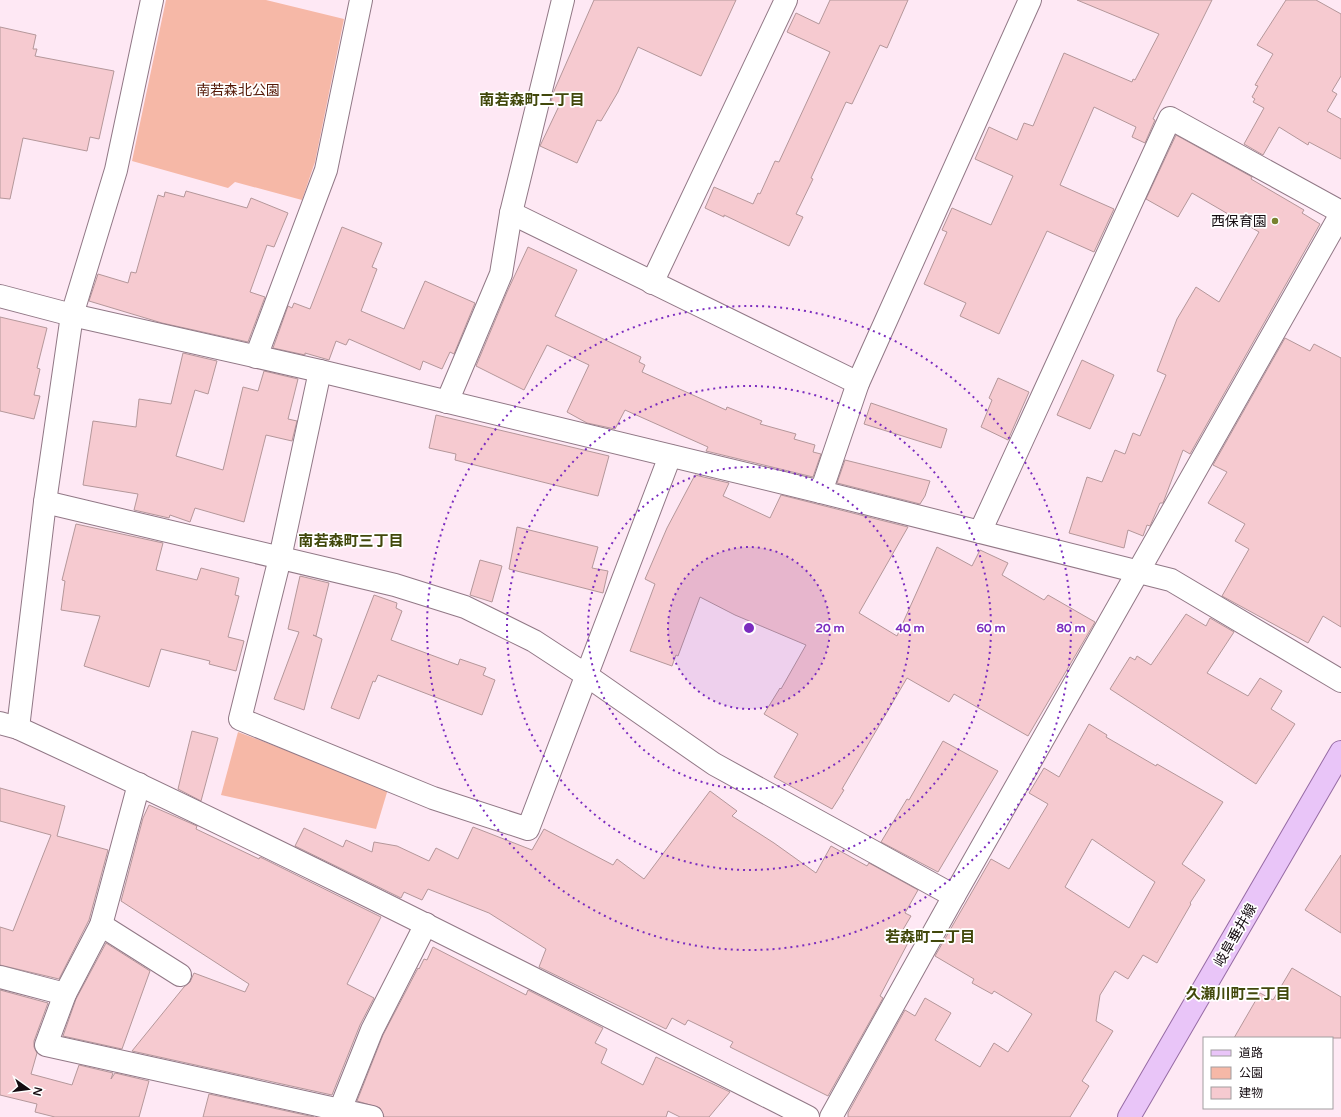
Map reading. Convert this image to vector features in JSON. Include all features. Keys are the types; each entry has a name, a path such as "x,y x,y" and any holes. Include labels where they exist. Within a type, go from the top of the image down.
{"main road":[{"name":"岐阜垂井線","path":"1129,1117 1341,752"}],"street":[{"path":"152,0 116,170 72,315 45,502 9,726 139,784 426,924 808,1117"},
{"path":"256,357 326,170 361,0"},
{"path":"446,402 500,274 511,213 563,0"},
{"path":"652,283 786,0"},
{"path":"820,492 858,383 1030,0"},
{"path":"831,1117 954,896 1341,213 1170,118 980,532"},
{"path":"511,213 858,383"},
{"path":"0,296 72,315 320,371 820,492 1171,580 1341,681"},
{"path":"320,371 280,558 240,719 433,798 528,829 670,456"},
{"path":"45,502 395,585 465,607 534,641 586,675 714,764 954,896"},
{"path":"139,784 102,925 65,994 46,1045 372,1117"},
{"path":"340,1110 372,1030 426,924"},
{"path":"102,925 180,975"},
{"path":"0,977 65,994"}],"green space":[{"name":"南若森北公園","path":"166,0 266,0 344,19 315,162 302,200 235,182 228,188 132,161"},
{"path":"238,732 388,789 376,829 221,795"}],"building":[{"path":"594,0 736,0 701,76 638,47 618,92 601,121 597,120 577,163 540,146 559,106 551,102 554,91"},
{"path":"830,0 908,0 887,48 880,45 852,104 846,102 811,178 813,179 796,214 803,217 789,246 724,215 724,217 705,208 714,187 753,204 758,193 760,194 775,161 779,162 830,52 787,32 796,13 819,24"},
{"path":"1077,0 1212,0 1153,119 1155,120 1145,143 1132,137 1136,127 1094,107 1060,185 1114,209 1094,252 1047,231 999,334 960,316 966,303 924,284 947,232 942,230 952,208 991,225 1013,176 975,159 989,127 1017,140 1024,123 1033,126 1064,53 1132,82 1133,79 1135,80 1159,34"},
{"path":"1286,0 1316,0 1341,14 1341,76 1332,91 1337,94 1327,111 1341,119 1341,159 1309,142 1308,145 1279,127 1263,155 1244,144 1264,108 1253,102 1255,99 1252,97 1258,86 1255,85 1273,54 1257,45"},
{"path":"0,27 36,35 33,49 37,49 35,56 114,71 99,139 90,137 87,151 23,138 10,199 0,198"},
{"path":"1176,135 1252,177 1251,179 1304,210 1302,213 1320,224 1190,454 1183,450 1163,503 1160,503 1150,526 1147,525 1143,536 1128,530 1124,548 1069,533 1087,477 1102,482 1115,450 1125,454 1133,433 1140,436 1166,375 1157,371 1177,319 1196,287 1219,302 1259,232 1192,193 1178,217 1146,199"},
{"path":"186,191 247,208 251,198 288,213 274,247 267,245 250,292 265,297 248,342 162,323 89,301 98,274 128,283 131,272 136,273 158,195 164,197 165,192 184,197"},
{"path":"342,227 382,243 372,267 377,269 361,311 404,329 425,281 475,303 454,354 450,352 442,369 423,361 420,370 349,339 346,345 336,341 329,360 305,353 305,355 273,348 288,306 292,308 294,303 310,309"},
{"path":"528,247 577,270 555,316 641,357 639,362 645,365 642,372 726,410 727,407 762,421 760,424 796,434 794,439 815,445 813,452 821,454 813,477 706,451 708,447 625,410 615,429 587,423 567,412 589,365 547,345 524,390 476,366 507,292"},
{"path":"0,317 47,328 37,368 40,369 34,395 40,396 34,419 0,411"},
{"path":"1285,338 1310,351 1314,344 1341,358 1341,627 1323,616 1308,643 1222,596 1249,549 1235,541 1245,524 1208,503 1227,472 1213,465"},
{"path":"183,353 217,361 208,394 195,390 176,456 223,470 243,387 258,391 264,371 298,379 288,419 297,421 292,441 266,435 244,522 195,508 190,522 170,515 169,518 134,510 138,494 83,485 93,421 136,427 139,399 171,404"},
{"path":"1082,360 1114,375 1090,429 1057,415"},
{"path":"998,378 1029,392 1008,440 981,427 992,400 989,398"},
{"path":"871,403 947,429 941,448 864,424"},
{"path":"436,415 609,456 598,496 455,460 456,454 429,448"},
{"path":"845,460 930,481 925,496 920,504 837,483"},
{"path":"695,475 729,483 723,496 770,518 781,495 908,527 859,613 897,636 937,547 972,566 980,550 1008,563 1002,575 1044,600 1048,595 1095,622 1028,736 954,694 949,702 907,678 842,789 844,790 832,809 774,777 798,734 764,714 780,688 781,689 806,645 735,615 700,597 678,656 676,655 672,666 630,651 655,584 645,579 667,528"},
{"path":"76,524 163,543 156,570 197,580 201,568 239,578 235,595 239,596 228,637 244,641 236,671 209,664 210,661 161,649 149,687 84,666 100,616 61,610 65,581 62,580"},
{"path":"517,527 598,547 592,568 608,571 603,593 509,569"},
{"path":"480,560 502,566 492,602 470,595"},
{"path":"300,576 329,583 316,636 313,635 322,639 304,710 274,699 299,632 288,629"},
{"path":"374,595 397,603 396,608 402,611 391,640 458,665 460,659 486,668 483,675 495,680 482,715 378,675 375,682 373,681 359,719 331,708"},
{"path":"1186,614 1206,626 1210,618 1234,632 1207,673 1248,696 1260,678 1282,691 1271,709 1295,724 1256,784 1110,689 1130,657 1135,660 1137,656 1151,665"},
{"path":"1089,724 1107,735 1106,737 1223,802 1182,864 1205,880 1190,903 1191,904 1157,963 1143,955 1128,979 1115,971 1100,995 1096,1021 1113,1031 1082,1081 1089,1086 1070,1117 848,1117 848,1113 905,1010 915,1016 925,998 951,1013 935,1040 980,1067 994,1043 1008,1052 1032,1014 994,991 992,994 972,983 974,979 935,956 991,859 1009,869 1048,804 1029,793 1044,768 1059,777","holes":["1092,839 1155,882 1129,928 1065,887"]},
{"path":"192,731 218,738 201,801 178,789"},
{"path":"943,741 998,771 938,872 881,842 907,799 909,800"},
{"path":"0,788 65,806 57,836 108,850 89,920 59,979 0,965 0,927 13,931 51,835 0,821"},
{"path":"710,791 737,811 732,816 774,843 816,873 831,846 867,866 869,863 918,890 905,913 911,916 901,933 910,939 880,996 883,998 828,1096 730,1047 733,1042 688,1020 685,1025 672,1018 666,1029 539,967 546,949 489,913 428,889 422,900 404,892 401,898 295,846 304,828 343,847 346,840 372,852 374,842 397,846 429,861 436,848 458,859 473,827 532,850 544,829 613,865 617,859 644,879"},
{"path":"149,805 197,826 196,829 259,859 260,857 381,917 347,984 374,998 360,1025 332,1095 132,1051 184,987 190,982 194,973 245,992 249,984 121,901 143,818"},
{"path":"1341,855 1341,933 1305,910"},
{"path":"106,943 150,971 122,1049 63,1036 76,999"},
{"path":"433,947 526,995 528,990 603,1028 595,1043 607,1049 601,1063 643,1085 656,1057 730,1092 709,1117 680,1117 668,1111 666,1117 384,1117 380,1108 357,1101 383,1035 418,968 419,969 424,959 427,960"},
{"path":"1292,968 1341,997 1341,1038 1235,1037 1260,993 1273,1000"},
{"path":"0,990 48,1003 34,1041 34,1047 37,1053 31,1074 72,1085 79,1065 113,1073 111,1079 115,1073 149,1081 139,1117 55,1117 35,1112 37,1104 0,1095"},
{"path":"209,1094 314,1117 203,1117"}],"place":[{"name":"西保育園","path":"1275,221"}],"district":[{"name":"南若森町二丁目","path":"532,100"},
{"name":"南若森町三丁目","path":"351,541"},
{"name":"若森町二丁目","path":"930,937"},
{"name":"久瀬川町三丁目","path":"1238,994"}]}
